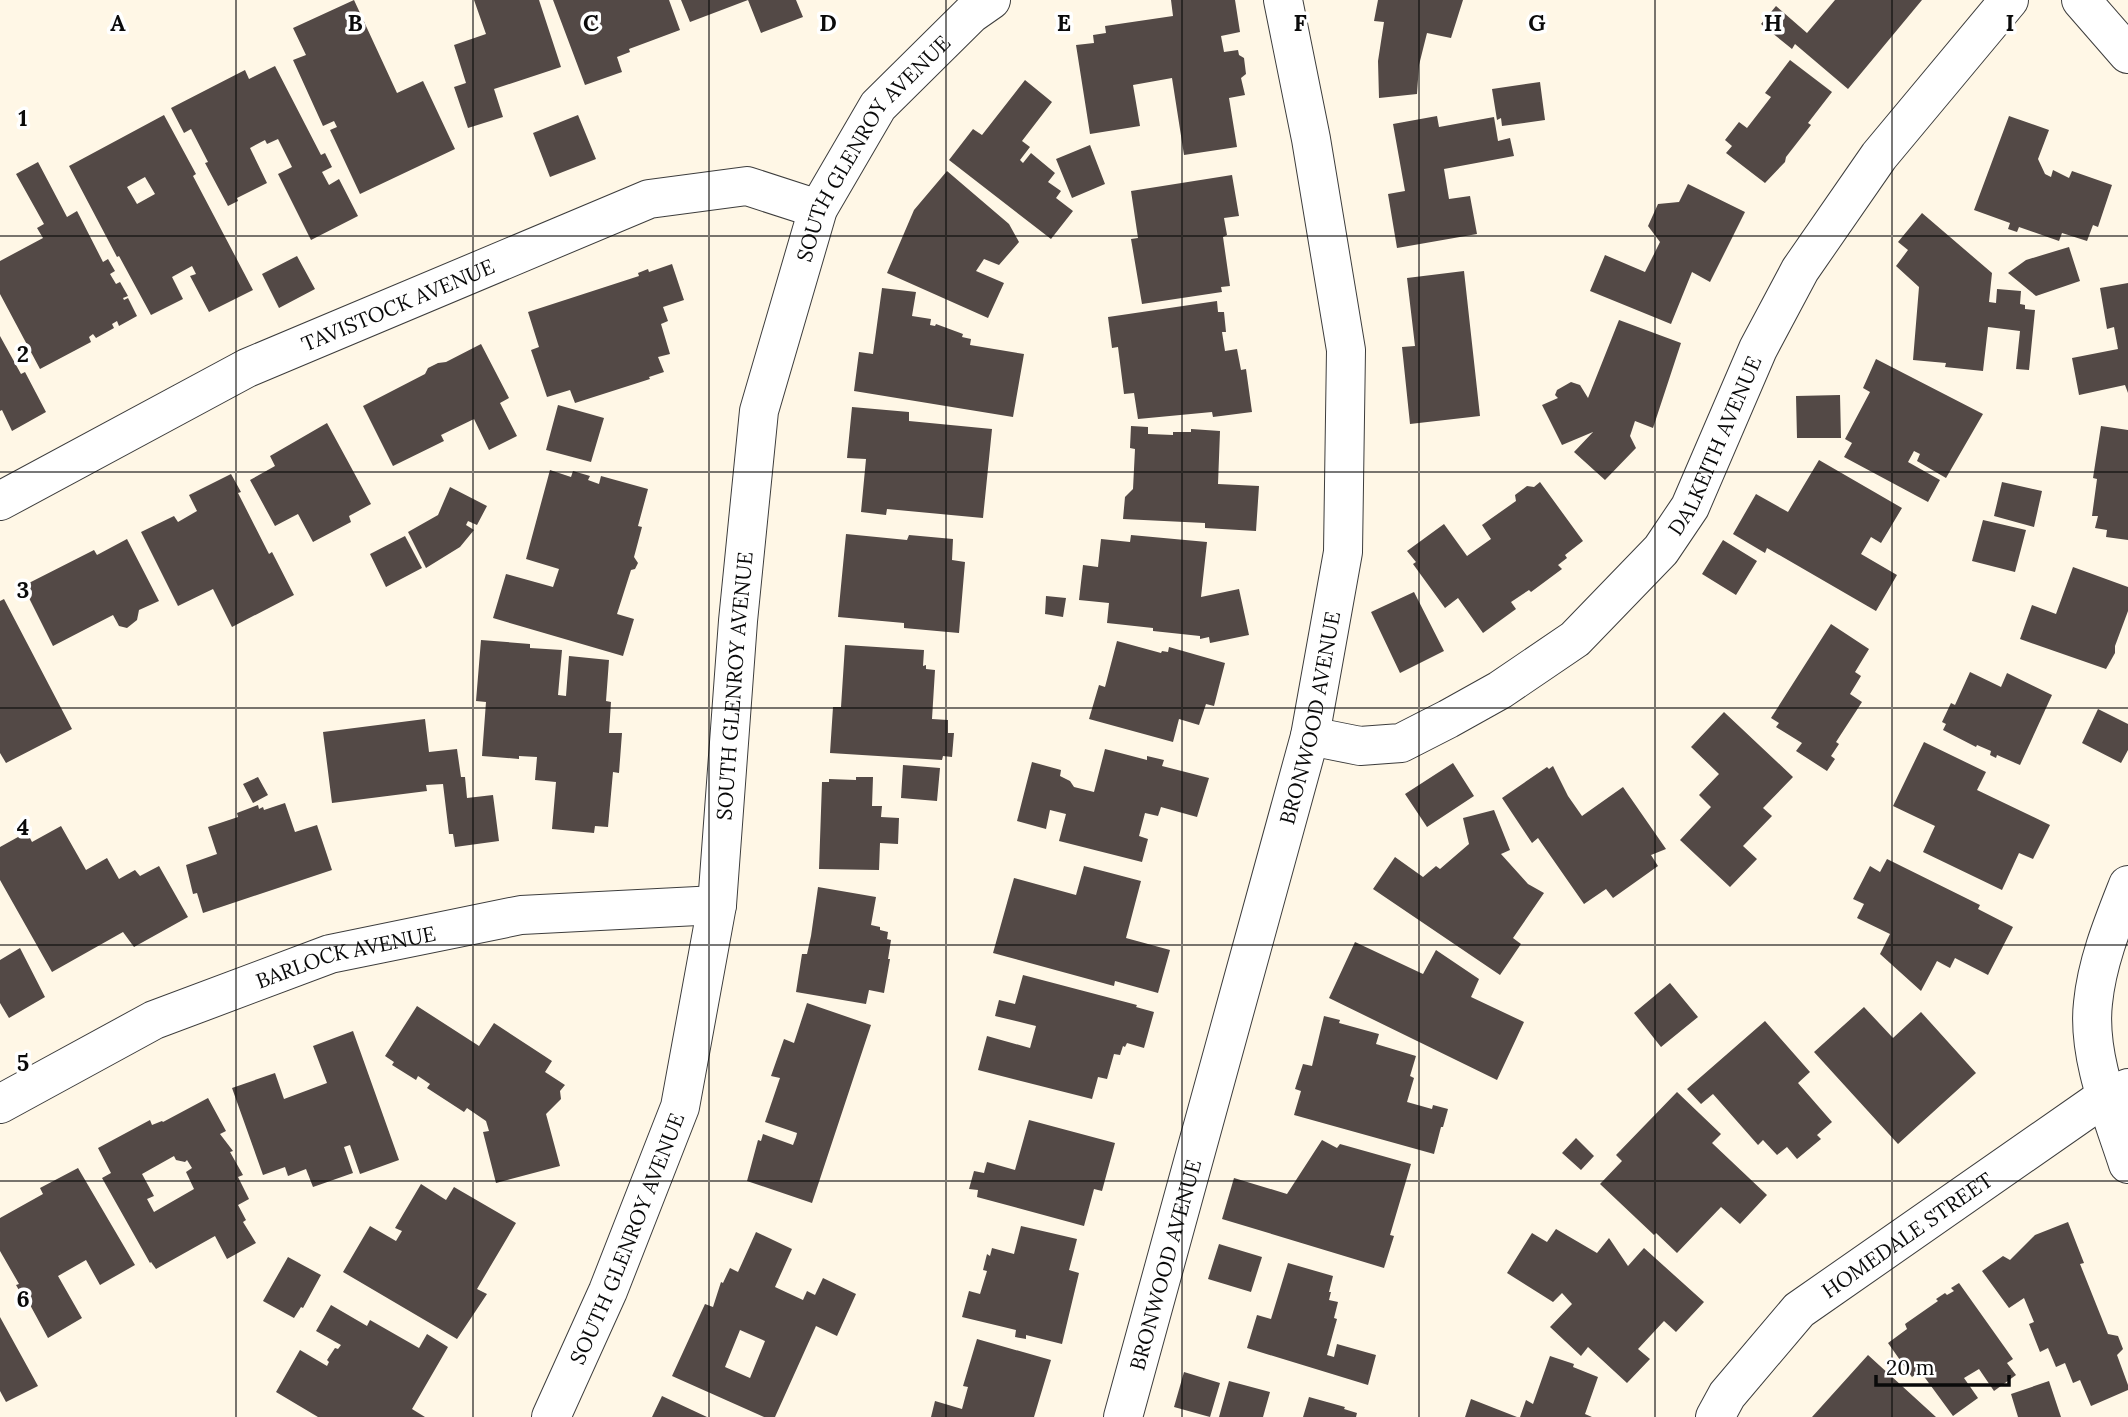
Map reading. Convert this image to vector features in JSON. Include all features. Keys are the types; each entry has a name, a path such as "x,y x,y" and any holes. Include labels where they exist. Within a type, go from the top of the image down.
{"street":[{"name":"SOUTH GLENROY AVENUE","path":"551,1417 608,1291 680,1107 717,905 737,621 759,411 818,209 878,106 971,15 991,0"},
{"name":"BRONWOOD AVENUE","path":"1122,1417 1310,736 1343,552 1346,350 1311,139 1283,0"},
{"name":"DALKEITH AVENUE","path":"1310,736 1360,746 1401,743 1448,719 1500,690 1575,639 1661,550 1690,507 1758,349 1800,270 1879,156 2009,0"},
{"path":"2081,0 2128,54"},
{"name":"TAVISTOCK AVENUE","path":"0,501 247,368 649,199 747,186 818,209"},
{"path":"2128,884 2106,940 2092,1004 2095,1055 2117,1092 2128,1164"},
{"name":"BARLOCK AVENUE","path":"0,1104 154,1020 330,954 521,915 717,905"},
{"name":"HOMEDALE STREET","path":"1714,1417 1727,1395 1799,1310 2117,1092"}],"building":[{"path":"354,0 397,93 423,81 455,149 360,194 330,130 337,127 334,121 323,126 293,60 306,55 293,28"},
{"path":"474,0 539,0 561,67 494,89 503,117 468,128 454,87 466,83 454,45 486,34"},
{"path":"553,0 669,0 680,30 629,49 630,52 617,57 622,72 585,85"},
{"path":"681,0 748,0 690,22"},
{"path":"748,0 796,0 803,17 761,33"},
{"path":"1171,0 1235,0 1240,32 1221,36 1224,52 1238,50 1239,55 1244,58 1246,74 1241,78 1245,95 1229,98 1237,147 1184,155 1172,78 1133,85 1140,126 1090,134 1076,45 1094,43 1093,35 1106,33 1105,26 1173,16"},
{"path":"1378,0 1463,0 1451,38 1427,33 1419,65 1417,94 1379,98 1378,61 1384,22 1374,21"},
{"path":"1835,0 1922,0 1848,89 1795,44 1792,49 1761,24 1776,6 1807,33"},
{"path":"1790,60 1832,92 1808,123 1811,125 1785,162 1765,183 1726,153 1732,146 1725,140 1739,122 1747,128 1771,97 1765,93"},
{"path":"275,66 321,155 325,153 332,167 322,172 329,185 339,179 358,216 311,240 278,174 292,167 278,139 267,144 265,140 250,148 267,183 237,198 238,201 228,206 205,163 208,162 191,129 184,133 171,108 245,70 249,79"},
{"path":"1025,80 1052,102 1022,141 1030,147 1020,160 1023,163 1031,153 1055,173 1048,182 1061,191 1056,198 1073,211 1051,239 949,160 973,129 982,135"},
{"path":"1540,82 1545,120 1502,126 1501,118 1497,120 1492,89"},
{"path":"164,115 253,290 209,312 190,276 196,274 192,266 172,277 183,299 151,315 69,166","holes":["145,177 155,194 137,204 127,187"]},
{"path":"578,115 596,159 550,177 533,133"},
{"path":"1437,116 1439,127 1494,117 1498,141 1510,138 1514,156 1444,169 1449,199 1470,196 1477,234 1397,248 1388,194 1405,191 1393,124"},
{"path":"2009,116 2049,130 2038,159 2045,174 2051,177 2053,170 2069,178 2072,171 2112,185 2098,227 2093,225 2087,241 2062,233 2059,241 2019,227 2017,232 2008,229 2010,223 1974,210"},
{"path":"1090,145 1105,184 1072,198 1056,159"},
{"path":"38,162 67,217 77,211 103,262 108,259 115,271 110,274 116,284 120,282 128,296 123,298 124,300 128,298 137,316 119,326 117,321 112,324 114,328 96,338 93,334 89,337 91,342 40,369 0,294 0,261 43,238 37,228 44,224 16,174"},
{"path":"947,171 1009,224 1019,242 999,265 984,259 976,271 1004,283 988,318 887,273 914,210"},
{"path":"1232,175 1239,216 1224,218 1227,235 1223,237 1230,286 1221,287 1222,292 1142,304 1131,239 1138,238 1131,191"},
{"path":"1688,184 1745,212 1710,282 1692,272 1671,324 1590,291 1605,255 1645,272 1660,242 1648,226 1658,204 1679,202"},
{"path":"1922,213 1992,273 1989,302 1996,303 1997,289 2021,291 2020,304 2025,305 2025,309 2035,310 2029,370 2016,369 2020,331 1988,327 1983,371 1945,367 1946,363 1913,360 1919,287 1896,266 1908,250 1898,242"},
{"path":"2069,247 2080,281 2036,296 2008,273 2026,260"},
{"path":"297,256 315,289 279,308 262,274"},
{"path":"672,264 684,300 663,307 668,321 661,324 670,354 658,357 664,372 575,403 570,390 547,397 531,350 539,347 528,312 639,276 638,273 648,269 649,272"},
{"path":"1464,271 1480,416 1410,424 1402,347 1415,346 1407,278"},
{"path":"2128,283 2128,393 2125,385 2079,395 2072,358 2118,349 2114,327 2107,329 2100,288"},
{"path":"882,288 916,292 912,316 931,319 930,325 936,324 963,334 962,337 971,339 970,345 1024,354 1013,417 854,391 859,352 873,354"},
{"path":"1217,301 1218,312 1224,312 1226,332 1222,332 1225,351 1237,349 1241,370 1246,369 1252,412 1213,417 1212,412 1138,419 1134,393 1124,394 1118,347 1112,348 1108,317"},
{"path":"1619,320 1681,343 1653,428 1635,421 1630,436 1636,448 1605,480 1574,452 1593,432 1562,445 1542,405 1558,398 1555,395 1557,390 1571,382 1580,385 1588,398"},
{"path":"0,336 21,374 25,372 46,412 12,431 2,410 0,411"},
{"path":"481,344 509,398 500,403 517,436 489,450 474,419 441,435 444,441 393,466 363,406 425,374 428,368"},
{"path":"1876,359 1983,414 1946,478 1917,461 1920,454 1914,451 1908,462 1940,480 1928,502 1844,457 1852,443 1845,439 1870,392 1863,388"},
{"path":"1840,395 1841,438 1797,438 1796,396"},
{"path":"558,405 604,418 591,462 546,450"},
{"path":"852,407 909,412 909,421 992,429 983,518 887,509 886,515 861,512 866,459 847,458"},
{"path":"327,423 371,504 349,516 351,522 313,542 298,514 275,526 250,480 275,466 270,456"},
{"path":"1131,426 1148,427 1148,434 1173,435 1173,432 1191,432 1191,429 1220,431 1218,484 1259,486 1256,531 1205,528 1205,523 1123,519 1125,497 1133,489 1135,449 1130,448"},
{"path":"2101,426 2128,430 2128,540 2106,537 2107,530 2095,528 2098,516 2092,516 2097,479 2093,478"},
{"path":"1819,460 1902,508 1881,543 1871,537 1861,554 1897,575 1876,611 1767,548 1765,553 1733,534 1756,494 1788,512"},
{"path":"550,470 571,477 573,471 590,476 588,480 599,484 601,476 648,489 638,526 642,527 634,557 638,563 635,569 631,570 617,614 634,619 623,656 493,618 506,574 553,587 559,569 526,559"},
{"path":"231,474 269,554 272,552 294,595 232,627 213,589 178,606 141,532 174,516 178,522 197,511 189,495"},
{"path":"1540,482 1583,541 1565,555 1567,558 1558,565 1562,569 1531,592 1529,590 1511,602 1516,609 1483,633 1458,598 1445,608 1413,564 1416,562 1407,551 1444,524 1467,556 1491,539 1482,525 1516,501 1515,495 1527,486 1534,487"},
{"path":"2002,482 2042,491 2034,527 1994,516"},
{"path":"450,487 487,506 477,525 468,521 466,525 474,530 460,547 426,568 408,532 438,515"},
{"path":"1983,520 2026,530 2015,572 1972,561"},
{"path":"846,534 907,540 909,535 953,539 952,560 965,562 959,633 904,628 904,623 838,617"},
{"path":"1131,535 1207,542 1201,597 1239,589 1249,635 1210,643 1209,637 1200,639 1200,636 1107,623 1109,603 1079,600 1083,565 1098,567 1101,539 1130,542"},
{"path":"405,536 422,568 386,587 370,554"},
{"path":"127,539 159,601 139,610 137,620 127,628 119,626 113,615 53,646 23,586 94,550 97,555"},
{"path":"1723,540 1757,561 1736,595 1702,574"},
{"path":"2073,567 2128,587 2128,611 2115,653 2106,669 2020,639 2032,605 2056,614"},
{"path":"1414,592 1444,651 1400,673 1371,612"},
{"path":"1046,596 1066,598 1063,617 1045,614"},
{"path":"4,599 72,729 6,763 0,753 0,601"},
{"path":"1831,624 1869,649 1855,672 1861,676 1850,694 1862,702 1836,742 1839,744 1831,756 1835,759 1827,771 1796,751 1802,743 1776,727 1779,723 1771,718"},
{"path":"481,640 562,650 558,695 566,696 569,656 609,660 606,701 611,702 609,733 622,733 619,773 613,772 608,827 595,826 594,833 552,829 556,782 535,780 537,757 519,756 519,759 482,756 486,702 476,701"},
{"path":"1117,641 1161,653 1168,652 1169,647 1225,663 1214,706 1206,704 1199,725 1179,719 1173,742 1089,719 1099,685 1105,687"},
{"path":"845,645 924,650 923,666 935,670 932,719 948,720 948,733 954,733 952,757 943,756 942,760 830,753 833,707 841,707"},
{"path":"1970,672 2001,687 2007,673 2052,695 2020,765 1997,755 1996,758 1990,755 1991,751 1977,745 1976,747 1943,730 1946,724 1942,722 1951,703 1955,705"},
{"path":"2098,709 2128,724 2128,750 2121,763 2082,743"},
{"path":"1724,712 1793,777 1763,808 1772,816 1743,846 1757,859 1730,887 1680,840 1711,807 1699,795 1719,774 1691,747"},
{"path":"425,719 429,752 457,749 461,777 465,777 467,798 493,795 499,841 455,847 453,834 449,834 443,784 426,785 427,791 332,803 323,732"},
{"path":"1924,742 1986,772 1977,790 2050,825 2033,859 2019,853 2002,890 1923,852 1935,826 1893,806"},
{"path":"1105,749 1147,760 1147,756 1164,760 1162,766 1209,778 1197,817 1161,807 1158,816 1145,813 1139,836 1148,839 1142,862 1059,841 1066,814 1050,810 1046,829 1017,821 1032,762 1061,770 1060,776 1070,781 1074,787 1094,792"},
{"path":"1453,763 1474,796 1427,827 1405,794"},
{"path":"903,765 940,768 937,801 901,798"},
{"path":"1553,766 1582,816 1623,787 1666,849 1651,855 1658,866 1613,898 1606,889 1584,904 1538,838 1532,843 1502,798 1547,767 1549,769"},
{"path":"258,777 268,795 253,803 243,784"},
{"path":"856,777 873,777 872,806 882,806 881,817 899,818 898,844 880,843 879,870 819,869 822,782 829,782 829,779 856,780"},
{"path":"285,803 295,832 317,825 332,870 203,913 197,893 193,894 186,865 217,854 208,827 238,817 237,813 258,805 259,809 263,807 264,810"},
{"path":"1494,810 1510,850 1501,854 1528,884 1544,893 1513,938 1521,944 1500,975 1373,889 1395,857 1423,877 1436,866 1440,869 1469,844 1463,818"},
{"path":"61,826 86,870 107,858 119,879 135,870 140,876 159,866 188,917 134,947 123,932 52,972 0,880 0,847 27,832 32,842"},
{"path":"1887,859 1980,905 1978,909 2013,927 1988,975 1955,958 1950,968 1937,961 1921,991 1880,954 1890,934 1857,918 1864,904 1853,899 1870,866 1880,872"},
{"path":"1084,866 1141,881 1126,938 1170,950 1158,993 1115,981 1114,986 993,953 1014,878 1076,895"},
{"path":"818,887 876,897 871,925 888,932 887,939 891,940 890,959 884,993 869,990 866,1004 796,992 802,954 807,954 811,936"},
{"path":"1355,942 1423,974 1436,950 1479,979 1471,997 1524,1022 1497,1080 1329,998"},
{"path":"20,948 45,997 9,1018 0,1003 0,960"},
{"path":"1023,975 1137,1005 1136,1007 1154,1012 1144,1048 1127,1043 1120,1055 1114,1054 1107,1079 1098,1077 1092,1099 978,1070 987,1036 1030,1048 1036,1026 995,1016 999,1000 1015,1004"},
{"path":"1670,983 1698,1017 1661,1047 1634,1013"},
{"path":"807,1003 871,1025 812,1203 747,1181 758,1140 761,1141 763,1134 793,1145 796,1137 797,1133 765,1122 780,1078 771,1076 784,1039 794,1043"},
{"path":"417,1006 479,1046 494,1023 552,1061 545,1072 565,1085 560,1091 561,1099 546,1114 560,1166 496,1183 483,1132 489,1131 486,1121 467,1108 464,1112 427,1088 430,1084 418,1076 416,1080 392,1065 394,1062 385,1056"},
{"path":"1864,1007 1893,1038 1921,1012 1976,1073 1898,1144 1814,1052"},
{"path":"1324,1016 1379,1034 1376,1044 1416,1056 1410,1076 1414,1078 1407,1102 1432,1109 1433,1105 1448,1109 1434,1154 1294,1115 1301,1091 1295,1089 1303,1064 1312,1066"},
{"path":"1765,1021 1810,1072 1798,1083 1832,1122 1817,1135 1821,1139 1797,1159 1787,1147 1777,1155 1763,1140 1758,1145 1713,1094 1701,1104 1687,1089"},
{"path":"353,1031 399,1160 360,1174 350,1145 344,1147 353,1173 313,1187 306,1169 288,1176 285,1167 263,1175 232,1088 275,1073 284,1099 327,1083 313,1046"},
{"path":"1677,1092 1721,1134 1712,1143 1767,1195 1740,1224 1721,1207 1677,1253 1600,1184 1622,1161 1616,1155"},
{"path":"208,1098 226,1131 220,1134 233,1151 230,1152 243,1175 238,1177 249,1199 238,1205 246,1220 243,1222 256,1243 227,1259 215,1236 156,1269 150,1263 102,1178 111,1173 98,1148 150,1120 152,1125","holes":["174,1156 176,1160 187,1160 192,1168 186,1172 194,1189 154,1212 147,1199 154,1196 142,1174"]},
{"path":"1029,1120 1115,1143 1102,1191 1094,1189 1084,1226 977,1197 978,1190 969,1189 974,1171 984,1173 987,1162 1015,1170"},
{"path":"1576,1138 1594,1156 1581,1170 1562,1153"},
{"path":"1322,1140 1337,1148 1340,1144 1411,1164 1390,1235 1394,1236 1384,1268 1222,1219 1234,1178 1287,1194"},
{"path":"78,1168 135,1265 100,1285 86,1260 58,1276 82,1318 48,1338 16,1285 19,1284 0,1251 0,1218 43,1194 40,1188"},
{"path":"421,1184 446,1200 454,1187 516,1223 477,1289 487,1294 457,1339 343,1272 370,1226 396,1241 402,1231 395,1228"},
{"path":"2068,1222 2084,1263 2080,1264 2108,1334 2118,1336 2123,1349 2117,1355 2128,1385 2128,1390 2091,1406 2080,1380 2073,1383 2065,1363 2056,1367 2048,1348 2040,1352 2029,1324 2034,1322 2024,1298 2009,1308 1982,1271 2003,1256 2010,1260 2035,1235"},
{"path":"1021,1226 1077,1239 1069,1270 1079,1273 1062,1344 1026,1335 1026,1339 1015,1337 1016,1330 962,1317 969,1291 980,1294 987,1271 983,1270 987,1254 990,1256 992,1248 1014,1254"},
{"path":"1556,1229 1597,1253 1609,1238 1628,1266 1644,1248 1704,1302 1676,1332 1664,1321 1638,1349 1650,1359 1627,1383 1588,1347 1581,1356 1550,1327 1572,1304 1562,1293 1553,1302 1507,1273 1532,1233 1547,1242"},
{"path":"756,1232 792,1249 775,1287 803,1300 807,1291 815,1295 823,1278 856,1294 837,1336 816,1326 775,1417 764,1417 672,1376 705,1304 713,1307 721,1282 723,1283 730,1268 738,1272","holes":["740,1330 765,1341 750,1378 725,1367"]},
{"path":"1219,1244 1262,1257 1251,1292 1208,1279"},
{"path":"288,1257 321,1275 303,1308 301,1307 294,1318 263,1301"},
{"path":"1288,1263 1333,1276 1329,1300 1338,1302 1334,1318 1337,1319 1327,1355 1334,1357 1337,1344 1376,1355 1368,1385 1247,1348 1257,1315 1271,1319"},
{"path":"1959,1283 2013,1359 2007,1363 2016,1375 1994,1391 1979,1369 1964,1378 1978,1398 1953,1416 1920,1371 1912,1377 1888,1343 1907,1329 1905,1324 1938,1301 1936,1299 1954,1291 1951,1288"},
{"path":"331,1305 367,1326 370,1320 419,1348 427,1334 448,1347 412,1409 425,1417 318,1417 276,1392 300,1350 327,1366 327,1360 335,1348 338,1349 341,1345 316,1331"},
{"path":"0,1317 38,1386 6,1402 0,1391"},
{"path":"977,1339 1051,1360 1034,1417 931,1417 935,1401 962,1409 968,1387 963,1386"},
{"path":"1868,1355 1936,1417 1812,1417"},
{"path":"1550,1356 1574,1364 1573,1367 1598,1377 1585,1414 1592,1417 1520,1417 1526,1400 1533,1404"},
{"path":"1184,1372 1220,1383 1210,1417 1174,1407"},
{"path":"1229,1381 1270,1392 1263,1417 1219,1417"},
{"path":"2049,1381 2061,1417 2018,1417 2011,1394"},
{"path":"662,1396 707,1417 652,1417"},
{"path":"1309,1397 1345,1407 1344,1409 1357,1413 1356,1417 1303,1417"},
{"path":"1471,1399 1517,1417 1465,1417"}]}
